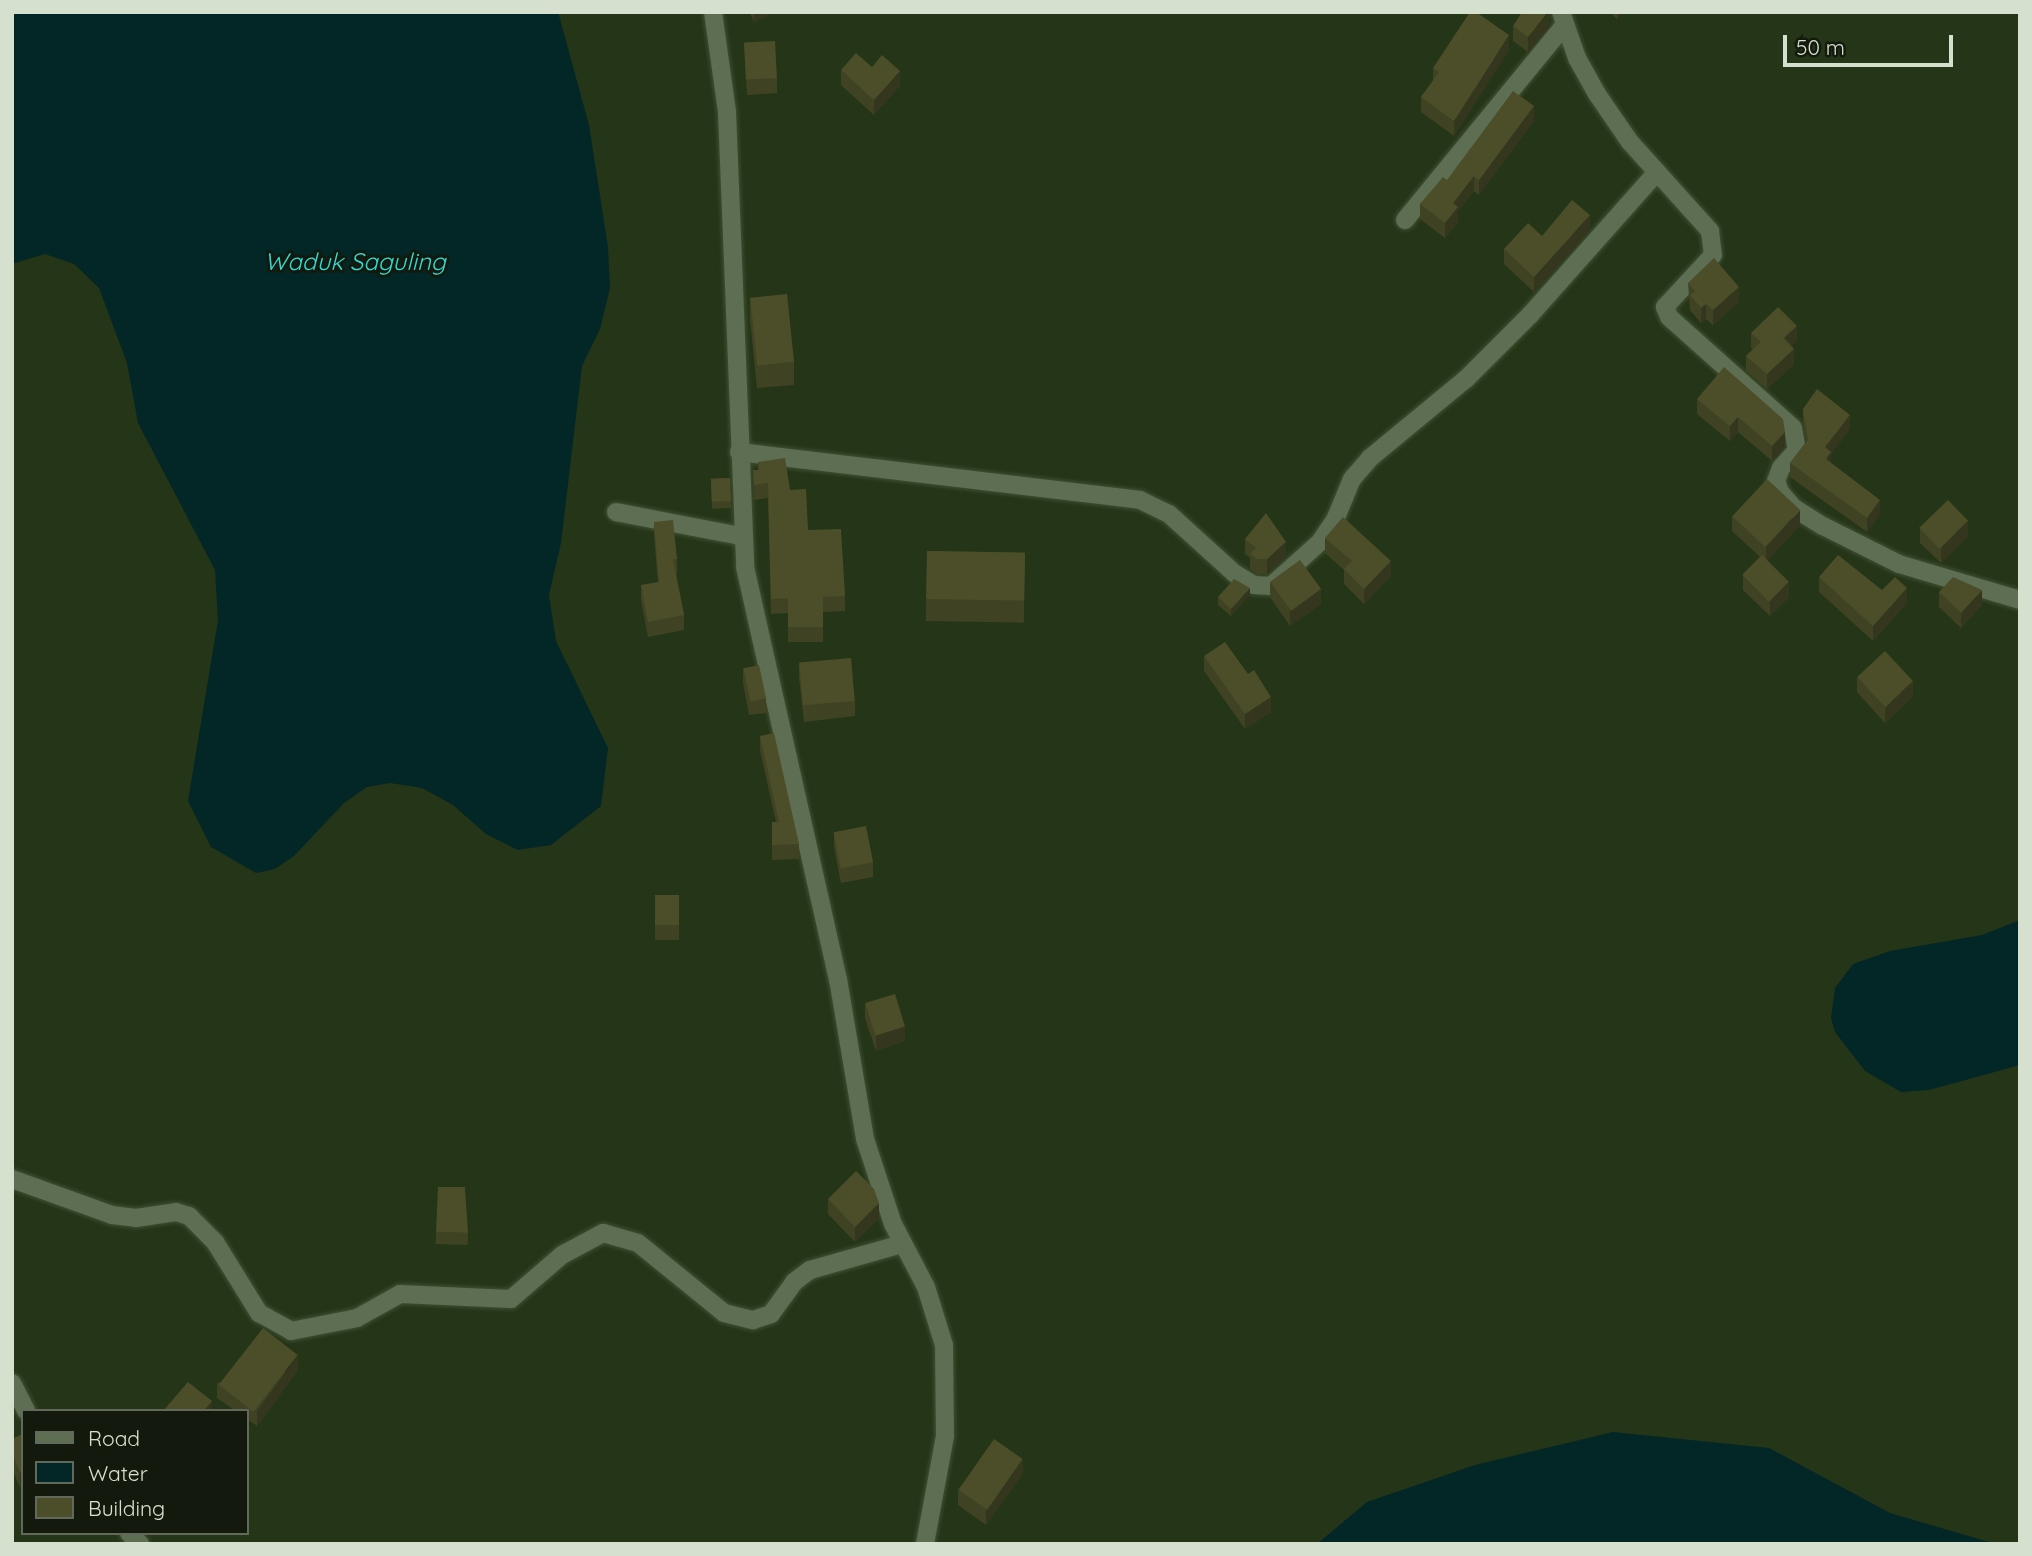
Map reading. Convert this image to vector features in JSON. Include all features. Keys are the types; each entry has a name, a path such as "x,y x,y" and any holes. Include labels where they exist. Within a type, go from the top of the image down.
{"street":[{"path":"713,12 727,113 741,536 838,979 865,1139 902,1244 926,1287 944,1345 945,1436 925,1544"},
{"path":"1405,220 1562,19 1597,94 1657,172 1710,232 1713,245 1708,262 1668,299 1665,307 1669,317 1793,428 1797,450 1781,468 1776,481 1780,492 1814,520 1899,564 2020,600"},
{"path":"739,452 1140,500 1169,514 1234,573 1254,585 1271,586 1320,542 1335,520 1352,479 1370,458 1466,379 1530,315 1657,172"},
{"path":"616,512 741,536"},
{"path":"12,1179 113,1216 135,1218 176,1212 189,1216 215,1242 259,1313 291,1331 357,1318 400,1294 511,1299 562,1255 603,1233 638,1243 724,1313 753,1320 771,1314 794,1282 810,1270 902,1244"},
{"path":"12,1382 25,1409"}],"water":[{"name":"Waduk Saguling","path":"12,12 558,12 589,125 608,247 610,288 600,329 582,366 561,543 549,595 556,641 608,748 601,806 551,845 518,850 486,834 453,805 422,788 390,783 367,787 344,803 294,856 275,869 256,873 211,847 188,801 218,620 215,570 138,423 127,363 99,288 74,264 45,254 12,264"},
{"path":"2020,920 2020,1065 1929,1090 1901,1092 1865,1071 1835,1032 1831,1018 1835,988 1853,964 1890,951 1982,935"},
{"path":"1613,1432 1769,1448 1890,1513 1996,1544 1317,1544 1367,1502 1475,1465"}],"building":[{"path":"1470,12 1476,12 1509,35 1454,121 1421,97 1439,72 1433,68"},
{"path":"1522,12 1548,12 1528,37 1513,26"},
{"path":"775,41 777,78 746,80 744,43"},
{"path":"856,53 872,67 882,55 900,71 874,100 841,70"},
{"path":"1513,91 1534,106 1479,180 1474,176 1453,203 1458,207 1445,223 1420,204 1443,177 1447,180"},
{"path":"1572,200 1590,215 1534,277 1504,249 1528,223 1542,236"},
{"path":"1714,258 1739,287 1713,310 1706,304 1701,308 1690,295 1695,291 1688,283"},
{"path":"787,294 794,362 757,365 750,298"},
{"path":"1778,307 1797,326 1784,338 1794,349 1767,374 1746,356 1761,342 1751,333"},
{"path":"1724,367 1783,419 1785,432 1772,446 1738,417 1730,426 1697,399"},
{"path":"1817,389 1850,415 1825,447 1831,452 1826,459 1880,500 1867,518 1790,463 1808,440 1803,409"},
{"path":"785,458 790,490 806,489 808,530 841,529 845,596 823,597 823,627 788,627 788,598 771,599 768,483 754,485 753,470 759,470 758,462"},
{"path":"730,478 731,501 712,502 711,479"},
{"path":"1767,479 1800,510 1765,547 1732,516"},
{"path":"1948,500 1968,521 1939,549 1919,528"},
{"path":"1266,513 1286,542 1267,559 1257,559 1250,554 1256,548 1245,539"},
{"path":"1343,517 1391,561 1364,589 1344,569 1352,561 1325,538"},
{"path":"673,520 677,559 673,559 684,615 648,622 641,585 659,582 654,522"},
{"path":"927,551 1025,553 1024,601 926,599"},
{"path":"1762,555 1789,582 1769,602 1742,575"},
{"path":"1838,555 1882,590 1895,577 1907,588 1873,626 1819,577"},
{"path":"1300,560 1321,589 1291,611 1270,582"},
{"path":"1953,577 1982,590 1961,613 1939,592"},
{"path":"1234,579 1250,588 1231,609 1218,597"},
{"path":"1225,642 1248,674 1254,670 1271,697 1245,714 1204,656"},
{"path":"1885,651 1913,681 1885,707 1857,677"},
{"path":"851,658 855,701 803,705 799,663"},
{"path":"759,665 766,698 750,702 743,668"},
{"path":"774,733 799,844 772,845 772,822 779,822 760,736"},
{"path":"866,826 873,862 841,869 834,832"},
{"path":"655,895 679,895 679,925 655,925"},
{"path":"895,994 905,1027 875,1036 865,1003"},
{"path":"856,1171 874,1189 879,1203 855,1227 828,1199"},
{"path":"438,1187 465,1187 468,1233 436,1232"},
{"path":"263,1328 298,1355 253,1412 219,1385"},
{"path":"188,1382 212,1401 206,1409 165,1409"},
{"path":"21,1435 20,1472 12,1454 12,1439"},
{"path":"994,1439 1023,1459 987,1510 958,1490"}]}
